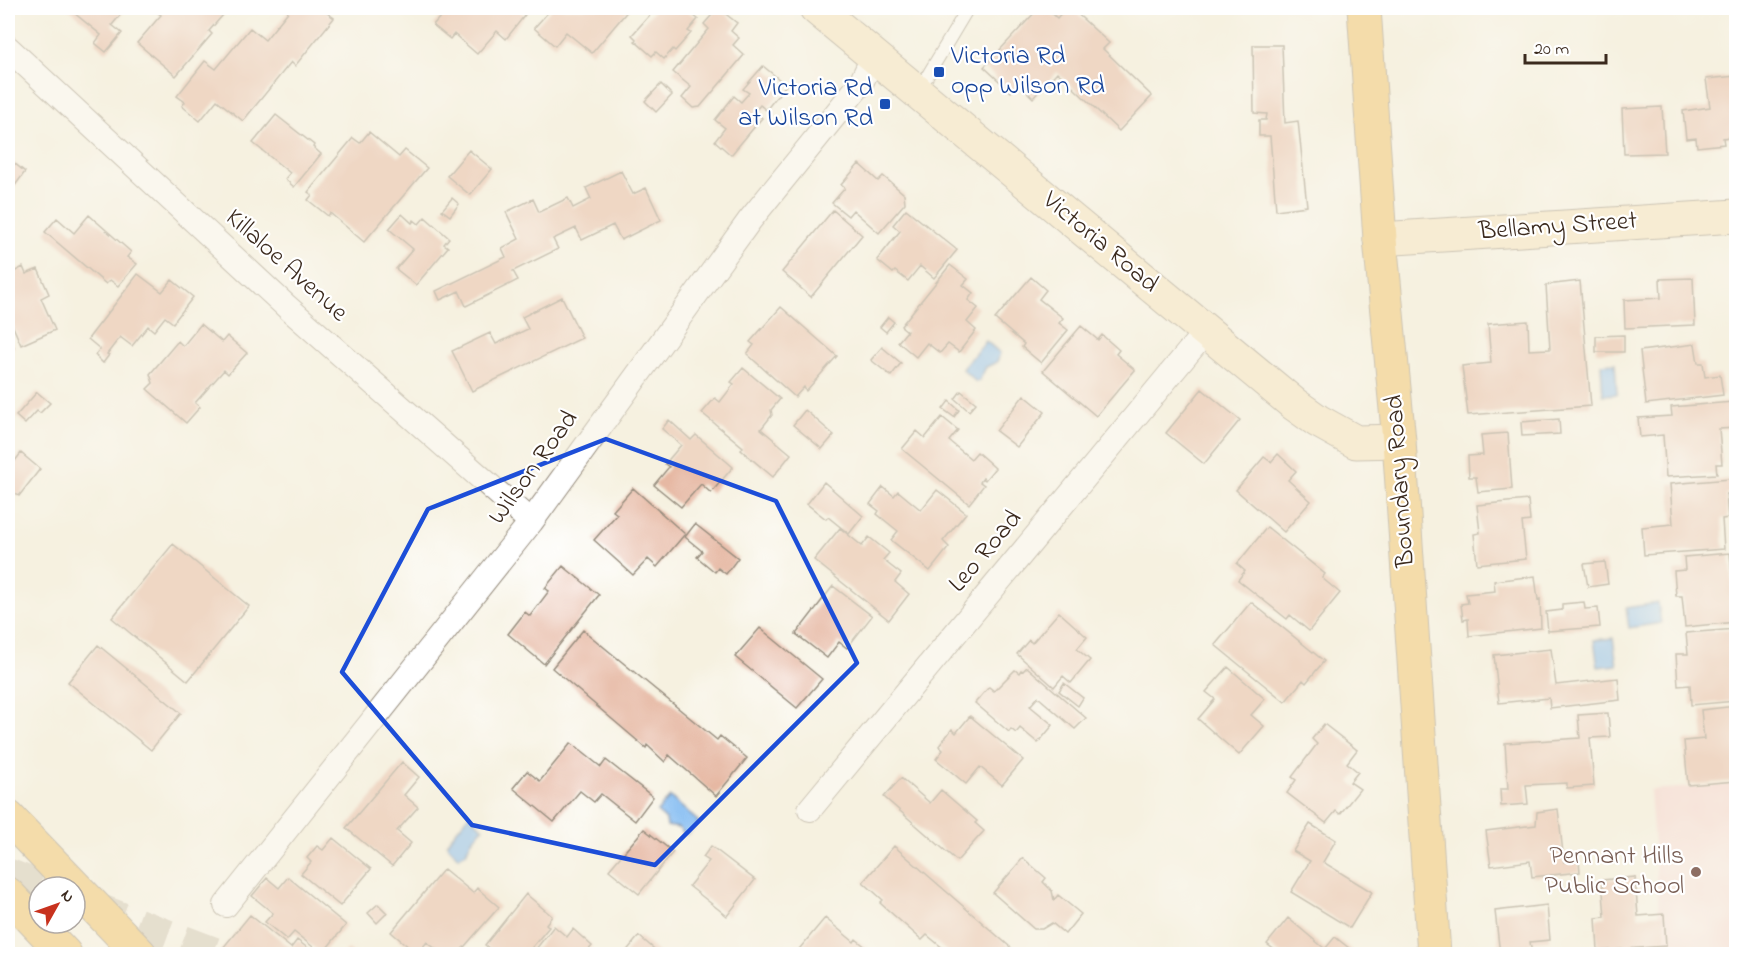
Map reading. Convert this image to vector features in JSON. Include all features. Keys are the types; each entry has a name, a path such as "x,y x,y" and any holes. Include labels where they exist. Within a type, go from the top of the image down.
{"main road":[{"name":"Boundary Road","path":"1364,8 1380,239 1399,441 1434,954"},
{"path":"8,817 140,954"},
{"path":"8,894 65,954"}],"street":[{"name":"Victoria Road","path":"816,8 1294,404 1356,442 1399,441"},
{"name":"Killaloe Avenue","path":"8,48 286,306 531,522"},
{"name":"Wilson Road","path":"226,905 531,522 750,220 861,83 874,55"},
{"name":"Bellamy Street","path":"1380,239 1737,216"},
{"name":"Leo Road","path":"810,809 1206,331"}],"lane":[{"path":"918,91 968,8"}],"highlighted area":[{"path":"606,439 776,501 857,663 655,865 472,825 342,672 428,509"}],"shaded area":[{"name":"Pennant Hills Public School","path":"1736,784 1736,954 1662,954 1650,790"}],"water":[{"path":"986,341 1000,353 997,362 986,367 979,381 976,382 962,369"},
{"path":"1615,363 1617,394 1603,395 1601,364"},
{"path":"1658,603 1661,623 1629,628 1626,608"},
{"path":"1613,638 1617,665 1598,667 1594,640"},
{"path":"670,797 699,822 689,834 685,835 679,828 667,826 666,820 657,812"},
{"path":"469,815 483,828 471,841 466,853 458,857 447,845 448,841"}],"building":[{"path":"68,8 126,8 112,25 122,33 106,52 95,43 101,35"},
{"path":"163,8 229,8 209,31 212,34 176,76 137,43 161,15 158,13"},
{"path":"291,8 320,8 334,18 295,66 291,62 243,121 217,100 200,121 182,106 185,102 177,96 205,61 216,69 250,28 265,40"},
{"path":"448,8 516,8 525,15 506,39 497,31 477,54 454,34 450,39 433,25"},
{"path":"552,8 630,8 592,53 566,32 555,46 534,28"},
{"path":"656,8 666,8 670,11 675,8 678,11 684,8 698,19 688,31 691,33 675,51 673,49 664,59 656,52 652,56 635,41 632,35"},
{"path":"718,8 737,23 731,31 739,38 733,45 744,55 700,107 693,108 682,98 691,87 673,72 709,29 704,24"},
{"path":"1039,8 1046,8 1057,18 1066,8 1071,8 1109,43 1103,49 1152,96 1119,131 1057,72 1033,98 1019,84 1011,92 984,67"},
{"path":"1436,8 1477,8 1477,9 1437,12"},
{"path":"1253,45 1282,45 1285,123 1298,121 1307,206 1276,210 1270,136 1259,136 1259,120 1266,120 1267,114 1254,113"},
{"path":"763,66 786,85 766,110 760,105 755,111 762,118 731,155 715,141 725,128 715,120 734,96 741,102 749,93 743,89"},
{"path":"1736,76 1736,136 1723,138 1724,144 1697,147 1696,138 1686,139 1683,111 1710,107 1706,79"},
{"path":"661,84 672,95 656,112 645,101"},
{"path":"1662,107 1665,153 1624,154 1622,109"},
{"path":"276,115 314,145 313,147 321,154 294,187 285,179 290,173 253,143"},
{"path":"369,132 399,157 405,150 427,168 364,242 330,213 328,216 308,200 312,195 308,192 353,138 360,143"},
{"path":"469,150 492,169 470,195 447,176"},
{"path":"8,158 25,172 8,195"},
{"path":"859,164 878,181 883,176 904,194 905,203 879,233 853,210 848,216 832,203 845,188 841,185"},
{"path":"621,171 633,194 646,188 661,220 621,240 613,225 582,240 576,228 553,239 558,249 513,271 518,280 466,306 459,291 440,300 436,291 506,257 502,248 519,239 506,212 533,199 539,212 568,198 573,208 591,199 586,188"},
{"path":"452,198 459,204 450,216 442,210"},
{"path":"906,209 957,250 934,278 920,266 908,281 877,260 900,231 893,225"},
{"path":"833,210 862,235 811,297 782,272"},
{"path":"402,214 412,223 414,220 419,224 425,217 449,238 444,244 448,247 416,285 396,269 413,249 389,229"},
{"path":"89,215 131,252 127,257 137,264 118,286 110,280 106,284 45,232 57,218 74,233"},
{"path":"950,265 968,279 963,285 973,293 968,300 978,308 967,322 976,330 959,352 948,344 940,353 927,343 916,357 898,342 907,331 901,326"},
{"path":"23,267 26,274 38,269 49,294 41,298 55,330 21,345 8,315 8,275"},
{"path":"138,274 162,292 172,280 193,297 173,323 165,317 154,331 148,326 132,346 120,337 103,363 95,355 100,349 88,339"},
{"path":"1031,277 1046,290 1039,299 1063,318 1059,323 1068,330 1041,363 1022,347 1024,344 995,319"},
{"path":"1693,278 1695,325 1625,328 1624,300 1661,298 1660,279"},
{"path":"1580,281 1591,406 1468,415 1462,366 1491,363 1488,324 1528,321 1529,350 1550,349 1546,285"},
{"path":"562,297 582,338 472,391 452,351 490,333 496,344 528,329 522,317"},
{"path":"781,307 837,356 806,391 804,387 795,397 747,354 754,345 750,342"},
{"path":"888,317 894,322 886,332 880,327"},
{"path":"201,324 222,342 227,336 247,353 228,374 224,370 195,403 200,407 186,423 147,389 153,383 150,374 178,341 183,346"},
{"path":"1081,326 1098,340 1102,335 1119,350 1116,354 1135,370 1096,416 1043,371"},
{"path":"8,335 14,348 8,351"},
{"path":"1624,335 1624,352 1596,352 1596,336"},
{"path":"1695,344 1698,363 1703,363 1705,377 1720,375 1723,395 1646,404 1640,351"},
{"path":"882,347 901,363 891,376 871,360"},
{"path":"743,368 780,399 771,410 772,415 761,429 791,454 773,477 741,450 743,447 702,413 715,398 720,402 734,384 731,382"},
{"path":"1202,389 1240,420 1204,464 1166,433"},
{"path":"961,391 976,403 969,411 955,399"},
{"path":"37,392 50,403 40,413 37,411 25,424 16,416"},
{"path":"1024,395 1045,412 1017,447 996,431"},
{"path":"949,401 959,410 954,417 943,409"},
{"path":"1733,402 1736,428 1719,429 1722,464 1716,464 1717,474 1666,477 1663,435 1640,437 1638,418 1672,416 1671,407"},
{"path":"805,410 834,435 822,449 793,425"},
{"path":"942,417 958,430 949,441 971,459 977,452 995,468 985,480 983,478 980,482 984,485 969,504 902,449 917,431 925,438"},
{"path":"1559,419 1560,434 1522,436 1521,422"},
{"path":"669,420 691,440 696,435 733,467 711,493 701,484 681,507 654,485 669,467 665,464 681,445 662,429"},
{"path":"1508,433 1512,489 1478,492 1476,477 1469,477 1468,456 1483,455 1481,435"},
{"path":"21,453 40,469 19,496 8,488 8,470"},
{"path":"1278,454 1296,471 1288,480 1311,501 1284,532 1236,490 1264,457 1271,462"},
{"path":"1730,479 1731,494 1726,494 1728,518 1722,519 1724,549 1644,555 1642,527 1673,524 1670,484"},
{"path":"824,482 863,516 849,534 807,504"},
{"path":"883,487 894,496 898,491 921,510 937,490 966,513 943,541 949,547 930,571 891,540 898,531 877,514 879,511 870,504"},
{"path":"633,488 685,534 657,567 648,559 633,575 594,540 617,514 613,511"},
{"path":"1528,500 1530,521 1522,522 1526,559 1477,564 1474,534 1480,533 1477,505"},
{"path":"695,524 738,558 726,574 718,568 715,572 697,557 702,551 685,537"},
{"path":"1267,527 1325,574 1322,578 1340,593 1309,631 1290,615 1287,619 1238,580 1245,571 1237,564"},
{"path":"840,528 862,546 869,537 889,553 883,560 901,574 895,582 909,594 889,620 814,560"},
{"path":"173,544 249,606 188,681 112,618"},
{"path":"1730,553 1736,622 1685,627 1682,596 1676,596 1674,571 1685,570 1684,557"},
{"path":"1605,562 1608,584 1588,587 1584,564"},
{"path":"563,566 599,595 544,664 508,634 525,612 530,616 549,591 545,588"},
{"path":"1535,576 1538,600 1540,599 1541,628 1469,636 1468,619 1463,620 1461,604 1468,603 1466,594 1495,591 1494,581"},
{"path":"833,586 872,616 847,648 839,642 827,658 796,634"},
{"path":"1251,602 1324,661 1306,683 1303,680 1285,702 1215,645"},
{"path":"1584,602 1585,609 1598,608 1600,627 1548,631 1546,612 1562,610 1562,604"},
{"path":"1059,612 1087,637 1077,649 1090,660 1071,683 1063,676 1054,687 1017,654 1029,640 1032,643"},
{"path":"760,628 822,679 797,708 735,657"},
{"path":"1736,629 1736,701 1691,705 1690,685 1678,686 1676,654 1688,654 1686,633"},
{"path":"583,630 717,740 720,736 747,758 716,796 669,755 665,762 647,745 646,748 552,668"},
{"path":"98,645 181,713 151,750 68,682"},
{"path":"1551,649 1556,685 1618,678 1620,700 1550,708 1549,698 1499,703 1494,655"},
{"path":"1027,667 1086,718 1075,729 1038,697 1030,706 1053,725 1038,743 1020,728 1016,733 1011,729 1009,732 975,703 989,687 994,691 1015,670 1019,673"},
{"path":"1228,667 1265,699 1251,715 1264,726 1239,755 1198,719 1215,699 1206,692"},
{"path":"1064,683 1083,698 1078,706 1059,691"},
{"path":"1736,706 1736,781 1688,785 1684,741 1704,739 1701,710"},
{"path":"1608,713 1610,737 1590,738 1594,786 1567,788 1567,783 1526,785 1528,804 1501,806 1500,789 1508,789 1505,743 1580,738 1578,715"},
{"path":"970,716 1023,760 1002,785 980,767 966,784 936,759 943,750 939,746 952,729 956,733"},
{"path":"1324,724 1357,750 1347,763 1358,772 1350,782 1360,789 1340,814 1336,811 1326,823 1287,793 1296,780 1292,777 1317,744 1312,739"},
{"path":"571,743 601,767 606,760 653,797 635,821 601,794 594,802 580,791 554,822 513,788 527,771 540,781"},
{"path":"402,762 419,777 404,795 418,807 397,831 411,843 392,866 346,828"},
{"path":"901,778 930,803 941,790 977,821 975,823 984,831 957,861 884,797"},
{"path":"1558,809 1564,862 1579,860 1580,872 1532,877 1530,861 1491,866 1486,831 1536,825 1537,812"},
{"path":"1310,824 1336,840 1323,862 1372,892 1350,928 1291,892 1310,861 1293,851"},
{"path":"644,829 673,852 639,894 609,870"},
{"path":"333,838 371,869 340,906 301,874 311,862 307,858 317,846 323,850"},
{"path":"711,846 755,880 727,916 689,886 709,861 703,857"},
{"path":"894,846 1019,954 950,954 927,935 922,940 880,903 883,900 863,882"},
{"path":"1023,858 1046,878 1043,882 1052,891 1054,900 1058,895 1081,914 1065,934 1052,923 1042,929 1034,929 993,893"},
{"path":"444,869 473,893 477,888 499,907 458,954 442,954 427,942 417,954 391,932"},
{"path":"288,877 346,925 322,954 294,932 287,940 265,922 273,913 252,896 267,878 279,888"},
{"path":"1635,877 1638,916 1664,914 1666,946 1598,951 1596,918 1605,917 1602,880"},
{"path":"526,894 552,916 546,924 549,927 529,951 532,954 488,954 491,950 485,945"},
{"path":"378,904 387,913 377,923 368,913"},
{"path":"1547,905 1550,940 1530,942 1532,954 1500,954 1495,911"},
{"path":"250,915 291,948 297,940 313,952 311,954 218,954"},
{"path":"825,918 854,942 856,939 874,954 795,954"},
{"path":"1288,918 1325,949 1335,937 1354,952 1352,954 1280,954 1267,944"},
{"path":"554,926 567,937 573,929 592,946 585,954 532,954"},
{"path":"639,936 660,954 624,954"},
{"path":"348,949 355,954 343,954"}],"tunnel":[{"path":"8,875 27,882"},
{"path":"91,907 216,954"}],"place":[{"name":"Victoria Rd opp Wilson Rd","path":"939,72"},
{"name":"Victoria Rd at Wilson Rd","path":"885,104"},
{"name":"Pennant Hills Public School","path":"1696,872"}]}
